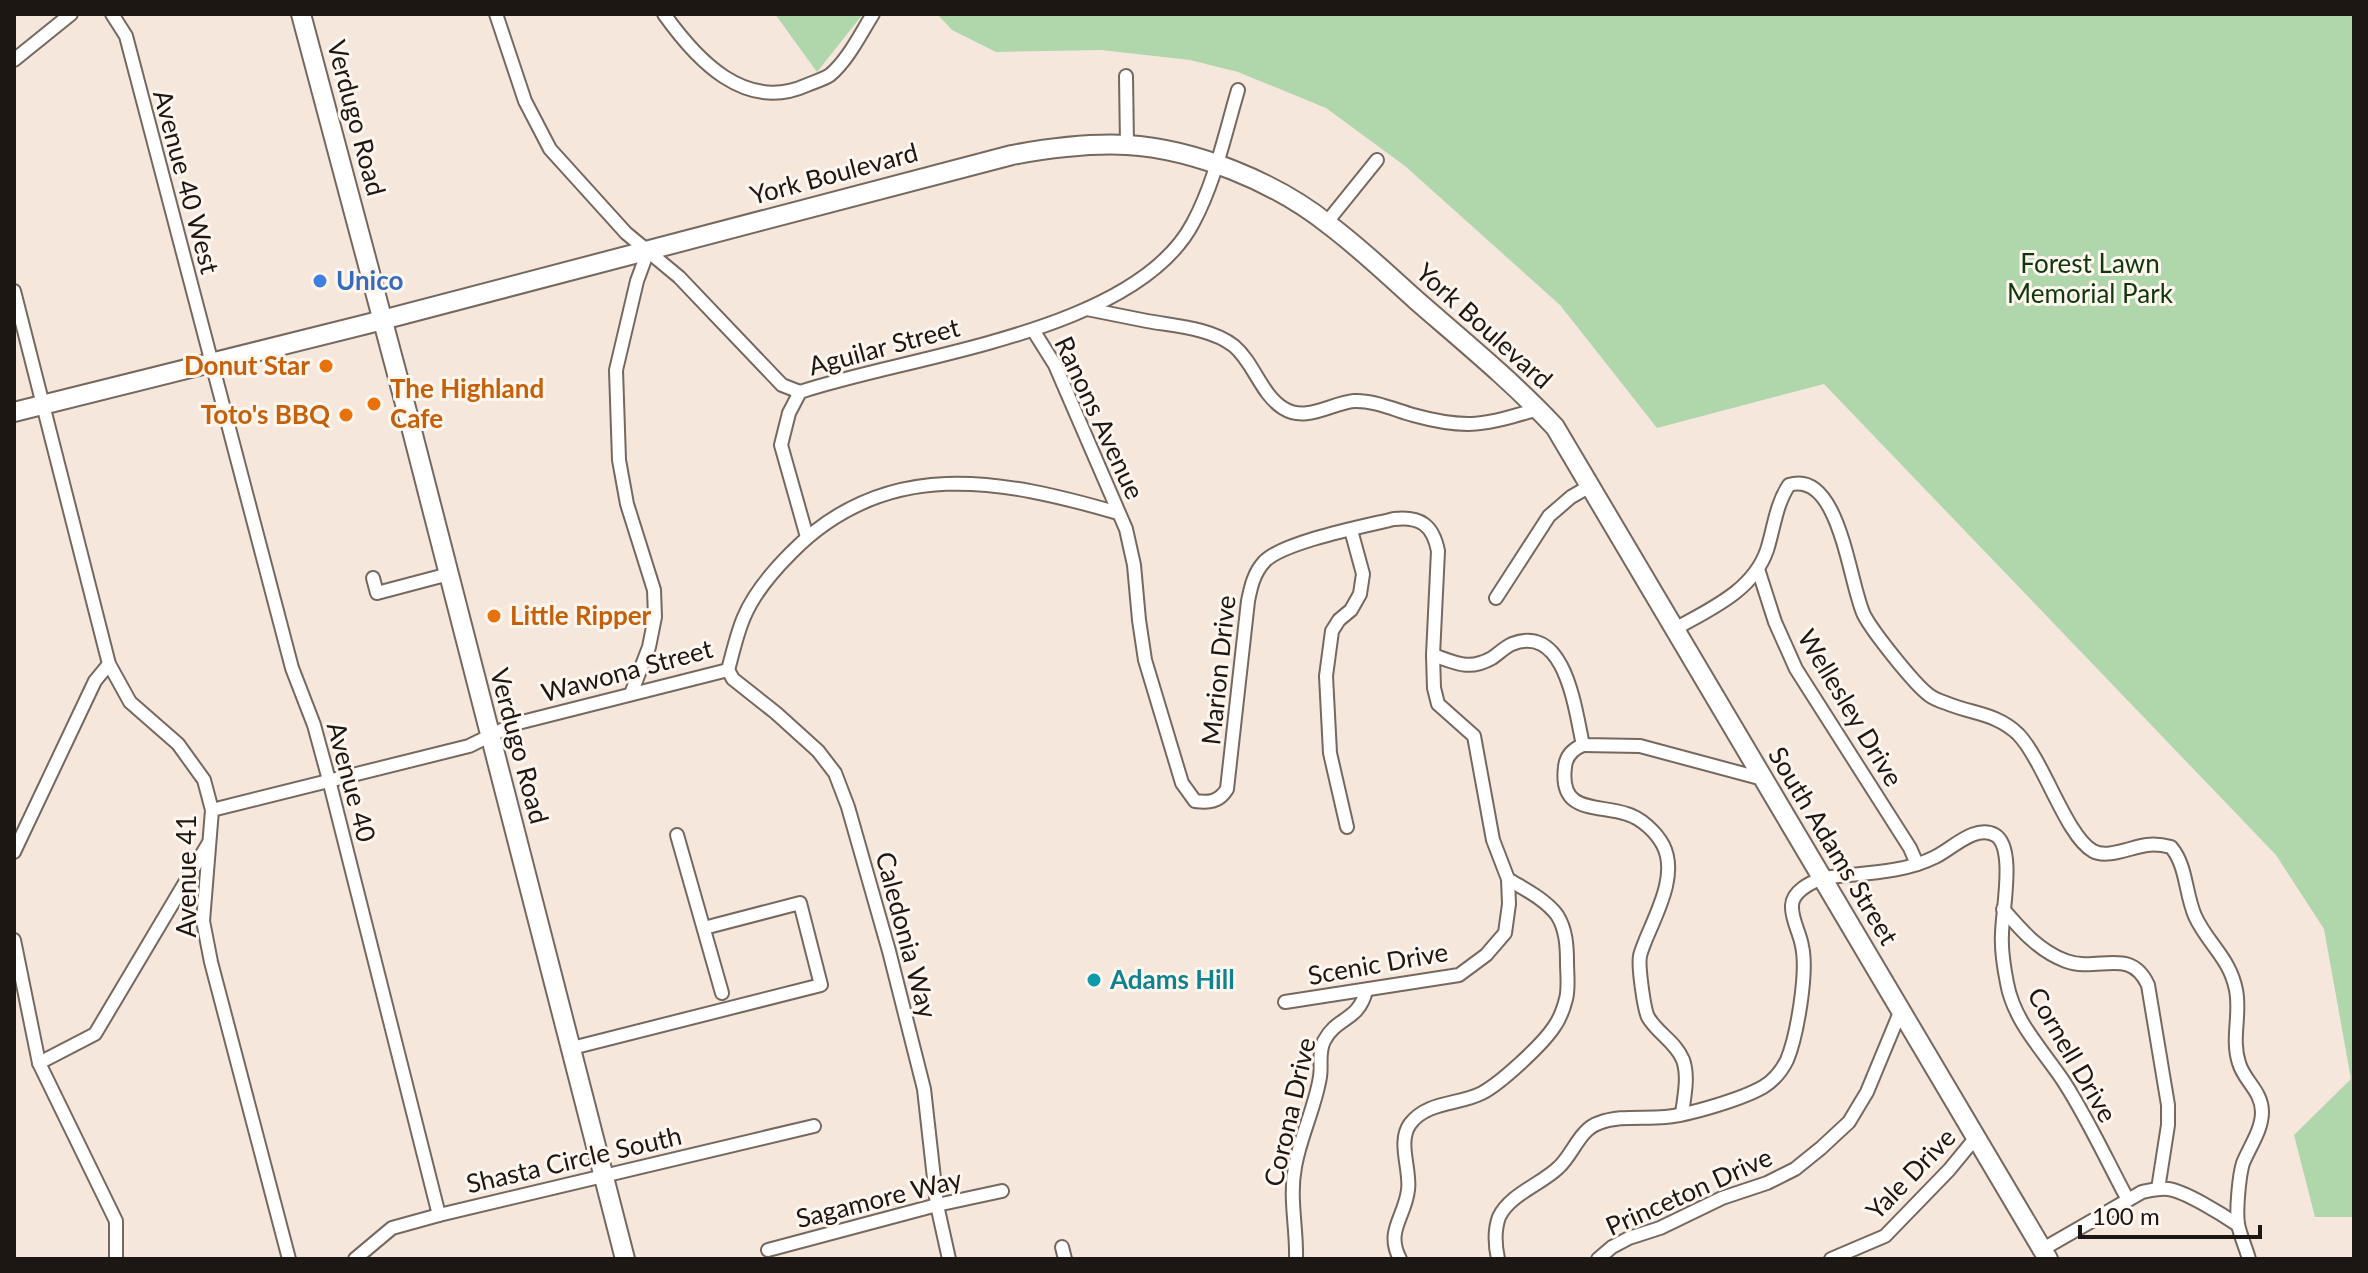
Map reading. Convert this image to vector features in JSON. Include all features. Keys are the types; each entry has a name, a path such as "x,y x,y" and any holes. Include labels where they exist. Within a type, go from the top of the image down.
{"street":[{"path":"14,60 71,14"},
{"name":"Avenue 40 West","path":"112,14 126,36 211,364"},
{"name":"Verdugo Road","path":"301,14 625,1259"},
{"path":"496,14 525,101 550,149 626,233 679,277 782,385 800,392"},
{"path":"664,14 711,69 733,83 756,90 779,92 797,89 829,75 847,55 873,14"},
{"path":"1126,76 1127,145"},
{"name":"Ranons Avenue","path":"1195,801 1182,783 1145,660 1134,565 1126,529 1055,365 1033,330 1087,309 1140,279 1169,257 1192,224 1216,164 1238,90"},
{"name":"York Boulevard","path":"14,412 383,320 1012,155 1073,146 1127,145 1154,148 1216,164 1267,186 1327,222 1538,409 1555,427 1575,459"},
{"path":"1327,222 1377,160"},
{"path":"631,694 649,647 655,617 654,590 627,504 619,460 616,370 637,281 648,251"},
{"name":"Avenue 41","path":"14,291 109,664 130,702 178,744 204,780 212,810 203,921 289,1259"},
{"path":"1087,309 1221,338 1236,348 1273,399 1284,409 1299,413 1315,412 1354,401 1431,420 1478,425 1538,409"},
{"name":"Aguilar Street","path":"807,537 781,445 789,413 800,392 1033,330"},
{"name":"Avenue 40","path":"211,364 292,668 314,725 329,780 439,1215"},
{"name":"South Adams Street","path":"1575,459 2046,1254"},
{"name":"Wawona Street","path":"212,810 469,746 514,724 728,670 744,617 756,595 780,565 829,520 879,494 927,484 961,483 1066,498 1118,513"},
{"path":"1675,629 1748,582 1766,552 1781,497 1789,485 1803,483 1818,491 1832,511 1864,615 1917,684 1946,704 2004,721 2019,735 2031,750 2064,813 2095,853 2106,854 2148,845 2171,847 2179,857 2193,912 2230,969 2237,991 2235,1045 2238,1061 2261,1102 2262,1116 2239,1177 2238,1225 2249,1259"},
{"path":"1496,598 1549,516 1590,486"},
{"name":"Marion Drive","path":"1195,801 1215,801 1227,789 1252,581 1266,559 1292,546 1409,517 1424,523 1435,537 1438,551 1433,655 1438,704 1474,736 1493,840 1508,879"},
{"path":"1347,827 1330,753 1326,676 1332,631 1351,610 1360,594 1363,574 1351,530"},
{"name":"Wellesley Drive","path":"1758,569 1775,622 1796,669 1910,848 1917,864"},
{"path":"373,578 377,593 449,574"},
{"path":"1433,655 1471,666 1490,659 1513,644 1536,641 1547,646 1555,653 1564,671 1583,745"},
{"path":"14,852 95,681 109,664"},
{"name":"Caledonia Way","path":"728,670 733,679 818,751 835,773 848,807 924,1089 937,1205 949,1259"},
{"path":"1682,1114 1685,1069 1682,1057 1648,1018 1640,957 1664,894 1669,868 1664,847 1651,829 1628,814 1596,809 1570,796 1563,783 1565,761 1574,749 1583,745 1640,746 1763,779"},
{"name":"Cornell Drive","path":"1917,864 1975,833 1984,831 2000,840 2006,856 2002,937 2010,999 2031,1036 2065,1084 2128,1200"},
{"path":"677,835 722,993"},
{"path":"39,1063 95,1034 210,842"},
{"path":"1498,1259 1495,1245 1500,1216 1515,1200 1563,1164 1589,1128 1609,1120 1682,1114 1752,1092 1766,1085 1786,1061 1793,1040 1804,966 1803,947 1792,904 1797,894 1822,878 1917,864"},
{"path":"1400,1259 1394,1249 1394,1229 1405,1206 1409,1187 1405,1150 1408,1126 1424,1111 1480,1095 1503,1080 1554,1027 1567,998 1567,946 1557,915 1508,879"},
{"name":"Scenic Drive","path":"1285,1002 1459,975 1486,955 1505,933 1508,879"},
{"path":"572,1048 821,985 800,903 704,928"},
{"path":"2003,909 2019,928 2052,955 2081,966 2123,962 2142,972 2148,985 2168,1105 2158,1189"},
{"path":"14,940 39,1063 116,1221 116,1259"},
{"name":"Corona Drive","path":"1296,1259 1291,1200 1294,1170 1320,1076 1319,1055 1323,1042 1334,1027 1353,1016 1363,1003 1366,991"},
{"name":"Princeton Drive","path":"1598,1259 1629,1238 1660,1228 1722,1198 1767,1183 1795,1169 1849,1122 1867,1092 1901,1010"},
{"name":"Shasta Circle South","path":"355,1259 392,1228 814,1126"},
{"name":"Yale Drive","path":"1831,1259 1885,1236 1949,1170 1977,1136"},
{"path":"2046,1254 2128,1200 2142,1192 2158,1189 2171,1189 2183,1194 2238,1225"},
{"name":"Sagamore Way","path":"768,1250 1002,1191"}],"green space":[{"path":"775,14 863,14 817,72"},
{"name":"Forest Lawn Memorial Park","path":"937,14 2354,14 2354,1217 2315,1217 2294,1135 2351,1079 2324,929 2276,855 1824,384 1657,428 1560,305 1405,166 1326,108 1238,72 1190,60 1101,50 996,52 952,30"}],"place":[{"name":"Unico","path":"320,281"},
{"name":"Donut Star","path":"326,366"},
{"name":"The Highland Cafe","path":"374,404"},
{"name":"Toto's BBQ","path":"346,415"},
{"name":"Little Ripper","path":"494,616"},
{"name":"Adams Hill","path":"1094,980"}]}
